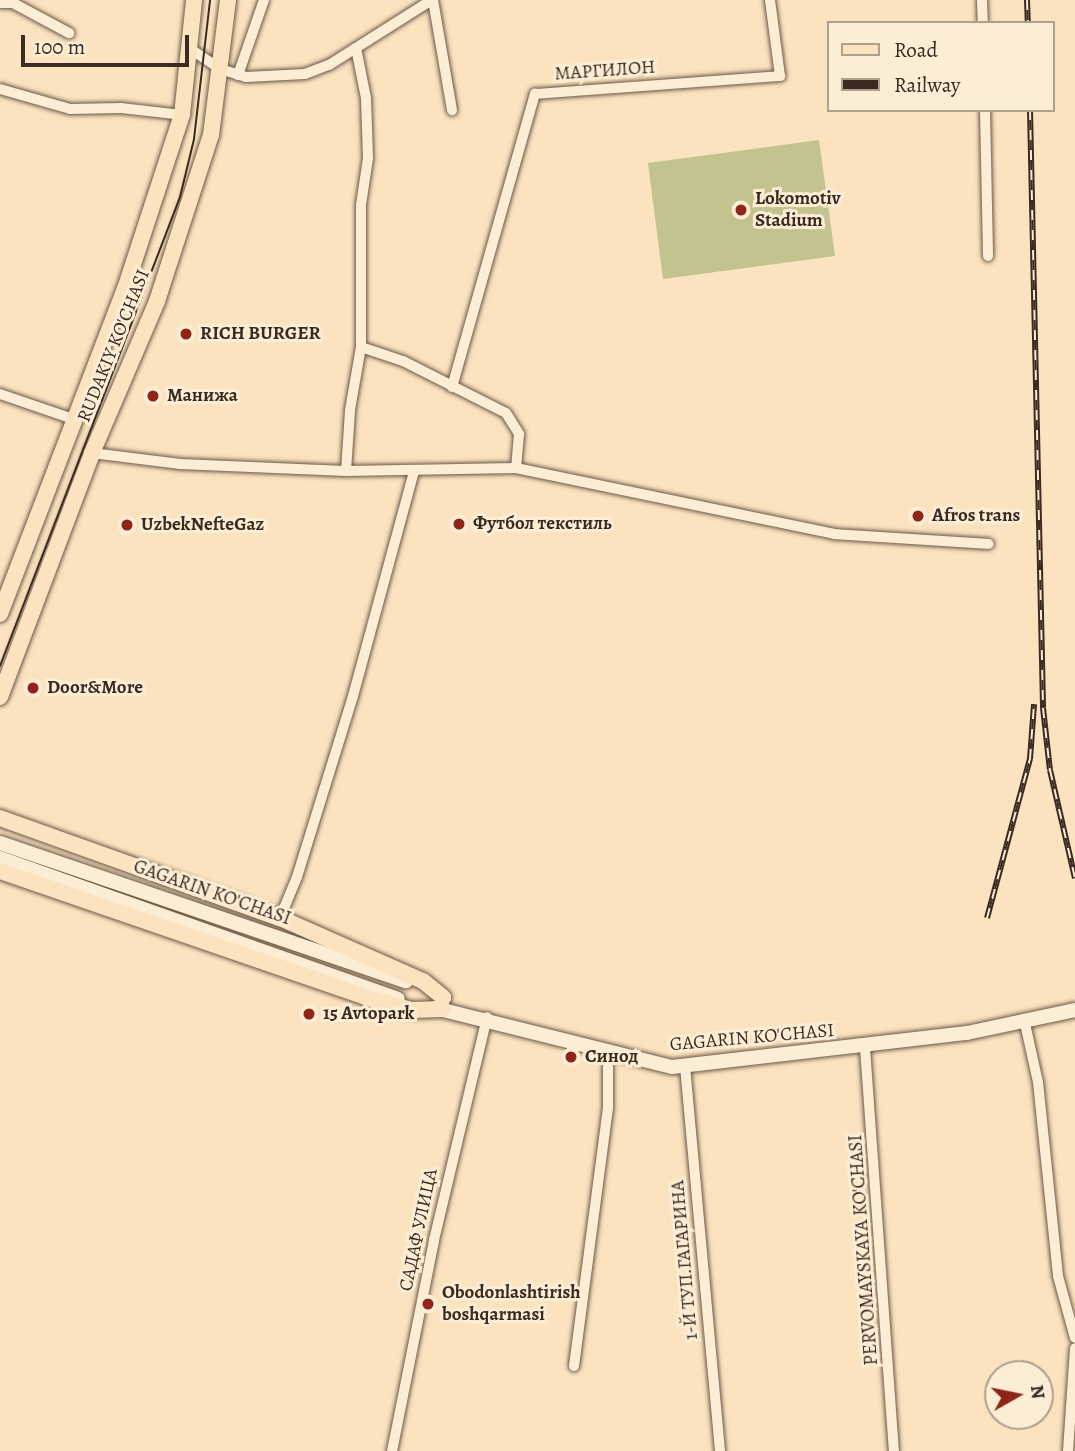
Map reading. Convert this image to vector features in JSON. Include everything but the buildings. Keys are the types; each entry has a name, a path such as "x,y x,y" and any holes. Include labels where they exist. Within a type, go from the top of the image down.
{"main road":[{"name":"RUDAKIY KO'CHASI","path":"1,609 125,289 182,115 194,0"},
{"name":"RUDAKIY KO'CHASI","path":"0,697 4,675 92,453 157,301 211,135 228,0"},
{"path":"0,818 280,918 423,981 443,1003 411,1010 365,998 0,871"},
{"name":"GAGARIN KO'CHASI","path":"0,843 270,933 443,1003 672,1068 865,1048 967,1033 1075,1010"},
{"name":"GAGARIN KO'CHASI","path":"0,858 398,999 443,1003"}],"street":[{"path":"238,75 264,0"},
{"path":"189,48 220,69 238,75 281,79 305,74 356,48 433,0 452,110"},
{"name":"МАРГИЛОН","path":"452,387 535,94 780,76 770,0"},
{"path":"982,0 983,21"},
{"path":"0,6 13,4 69,33"},
{"path":"346,471 350,410 361,347 361,205 368,158 366,98 356,48"},
{"path":"0,89 70,109 121,108 182,115"},
{"path":"985,112 988,256"},
{"path":"361,347 403,361 506,414 519,434 516,468"},
{"path":"0,394 73,419"},
{"path":"92,453 180,464 346,471 414,472 516,468 834,534 989,544"},
{"path":"280,918 297,877 353,696 414,472"},
{"name":"САДАФ УЛИЦА","path":"393,1451 434,1240 487,1017"},
{"path":"1024,1019 1038,1082 1058,1276 1075,1338"},
{"name":"PERVOMAYSKAYA KO'CHASI","path":"865,1048 894,1451"},
{"path":"574,1366 608,1107 608,1050"},
{"name":"1-Й ТУП.ГАГАРИНА","path":"685,1066 720,1451"},
{"path":"1068,1451 1075,1348"}],"green space":[{"name":"Lokomotiv Stadium","path":"819,140 835,256 663,279 648,163"}],"tram line":[{"path":"0,666 180,197 194,139 210,0"}],"railway":[{"path":"1027,0 1028,21"},
{"path":"1030,112 1043,708 1050,770 1075,878"},
{"path":"987,918 1030,759 1034,704"}],"place":[{"name":"Lokomotiv Stadium","path":"741,210"},
{"name":"RICH BURGER","path":"186,334"},
{"name":"Манижа","path":"153,396"},
{"name":"Afros trans","path":"918,516"},
{"name":"Футбол текстиль","path":"459,524"},
{"name":"UzbekNefteGaz","path":"127,525"},
{"name":"Door&More","path":"33,688"},
{"name":"15 Avtopark","path":"309,1014"},
{"name":"Синод","path":"571,1057"},
{"name":"Obodonlashtirish boshqarmasi","path":"428,1304"}]}
